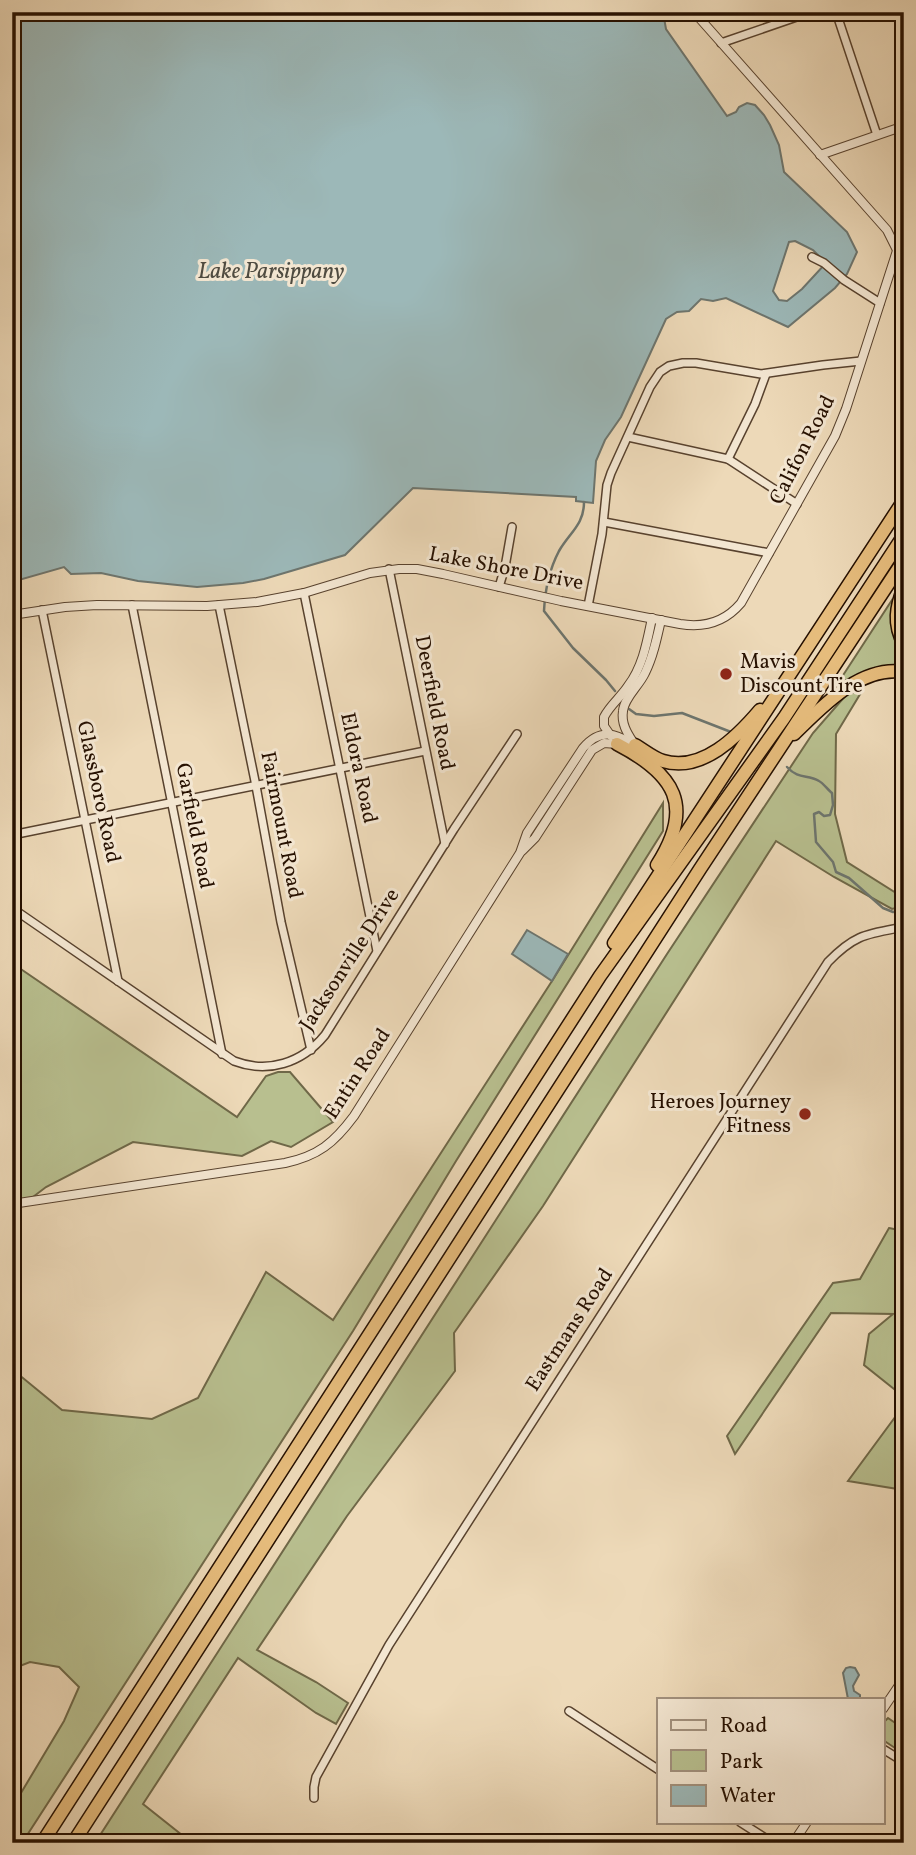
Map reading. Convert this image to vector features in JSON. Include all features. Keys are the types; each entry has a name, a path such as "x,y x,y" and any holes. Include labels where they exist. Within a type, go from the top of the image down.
{"highway":[{"path":"600,976 612,946 904,500"},
{"path":"42,1843 600,976 784,718 904,535"},
{"path":"73,1843 776,751 904,560"},
{"path":"904,587 896,612 898,633 904,644"},
{"path":"635,745 659,760 672,763 695,760 714,752 743,730 798,664"},
{"path":"776,751 820,709 850,686 877,674 889,671 904,672"},
{"path":"613,739 662,774 673,792 677,807 675,827 650,876 646,895"}],"street":[{"path":"694,12 887,230 897,250"},
{"path":"721,43 811,12"},
{"path":"836,12 877,135"},
{"path":"820,155 904,126"},
{"name":"Califon Road","path":"657,619 690,625 710,624 737,608 835,436 904,229"},
{"path":"812,257 880,303"},
{"name":"Lake Shore Drive","path":"12,615 97,605 219,605 257,602 304,593 389,569 417,569 588,606 604,522 607,485 650,387 660,372 669,366 696,363 766,374 861,361"},
{"path":"728,459 755,404 766,374"},
{"path":"628,437 728,459 797,504"},
{"path":"604,522 769,553"},
{"path":"499,587 512,527"},
{"name":"Deerfield Road","path":"389,569 445,844"},
{"name":"Eldora Road","path":"304,593 377,951"},
{"name":"Garfield Road","path":"132,605 222,1054"},
{"name":"Fairmount Road","path":"219,605 281,922 311,1050"},
{"path":"588,606 657,619"},
{"name":"Glassboro Road","path":"43,610 118,981"},
{"path":"635,745 619,736 613,739 604,726 604,717 638,669 657,619"},
{"path":"635,745 625,727 624,707 646,672 654,649 657,619"},
{"name":"Jacksonville Drive","path":"13,909 222,1054 244,1065 264,1067 285,1064 303,1056 325,1035 517,734"},
{"name":"Entin Road","path":"12,1204 285,1163 309,1157 334,1140 354,1116 520,853 535,838 592,750 613,739"},
{"path":"12,835 425,751"},
{"path":"12,899 13,909"},
{"name":"Eastmans Road","path":"314,1798 316,1777 389,1646 828,962 858,938 904,927"},
{"path":"884,1708 904,1678"},
{"path":"569,1710 657,1769"},
{"path":"884,1749 904,1762"},
{"path":"743,1824 773,1843"},
{"path":"793,1843 806,1824"}],"green space":[{"path":"892,600 904,650 904,667 889,666 840,685 838,683"},
{"path":"862,691 836,734 835,814 847,862 904,898 904,906 892,909 776,841 543,1206 454,1333 455,1371 347,1516 257,1650 348,1703 336,1724 238,1658 143,1804 192,1843 95,1843 667,954 813,733 847,694"},
{"path":"663,803 663,831 353,1331 22,1843 12,1843 12,1808 64,1721 79,1687 59,1667 30,1662 12,1669 12,1369 62,1410 152,1419 198,1398 266,1272 333,1320 552,981"},
{"path":"12,963 237,1117 266,1076 290,1072 333,1122 291,1147 271,1141 242,1156 133,1142 46,1187 12,1213"},
{"path":"889,1228 904,1231 904,1397 864,1365 869,1334 893,1314 831,1313 735,1454 727,1436 833,1283 860,1279"},
{"path":"904,1405 904,1490 848,1481"},
{"path":"888,1718 904,1729 904,1754 884,1741 884,1722"}],"water":[{"name":"Lake Parsippany","path":"12,12 663,12 666,29 727,116 747,103 755,105 770,125 779,145 784,172 847,232 857,252 847,274 835,288 788,327 726,298 713,301 701,299 689,311 677,312 666,319 621,417 605,440 596,461 593,503 576,501 576,497 413,488 345,555 264,579 197,587 138,581 101,573 71,574 64,567 12,582","holes":["795,241 813,250 826,263 787,301 779,300 773,291 789,242"]},
{"path":"527,930 568,954 552,981 512,954"},
{"path":"846,1668 855,1668 859,1675 853,1686 860,1698 848,1698 843,1673"}],"waterway":[{"path":"584,502 582,517 559,551 553,565 544,611 573,648 615,691"},
{"path":"629,709 636,714 654,716 682,713 731,732"},
{"path":"787,767 795,774 819,781 832,793 830,815 824,816 819,812 814,814 816,842 833,862 836,872 849,878 883,908 893,912 904,910"}],"place":[{"name":"Mavis Discount Tire","path":"726,674"},
{"name":"Heroes Journey Fitness","path":"805,1114"}]}
